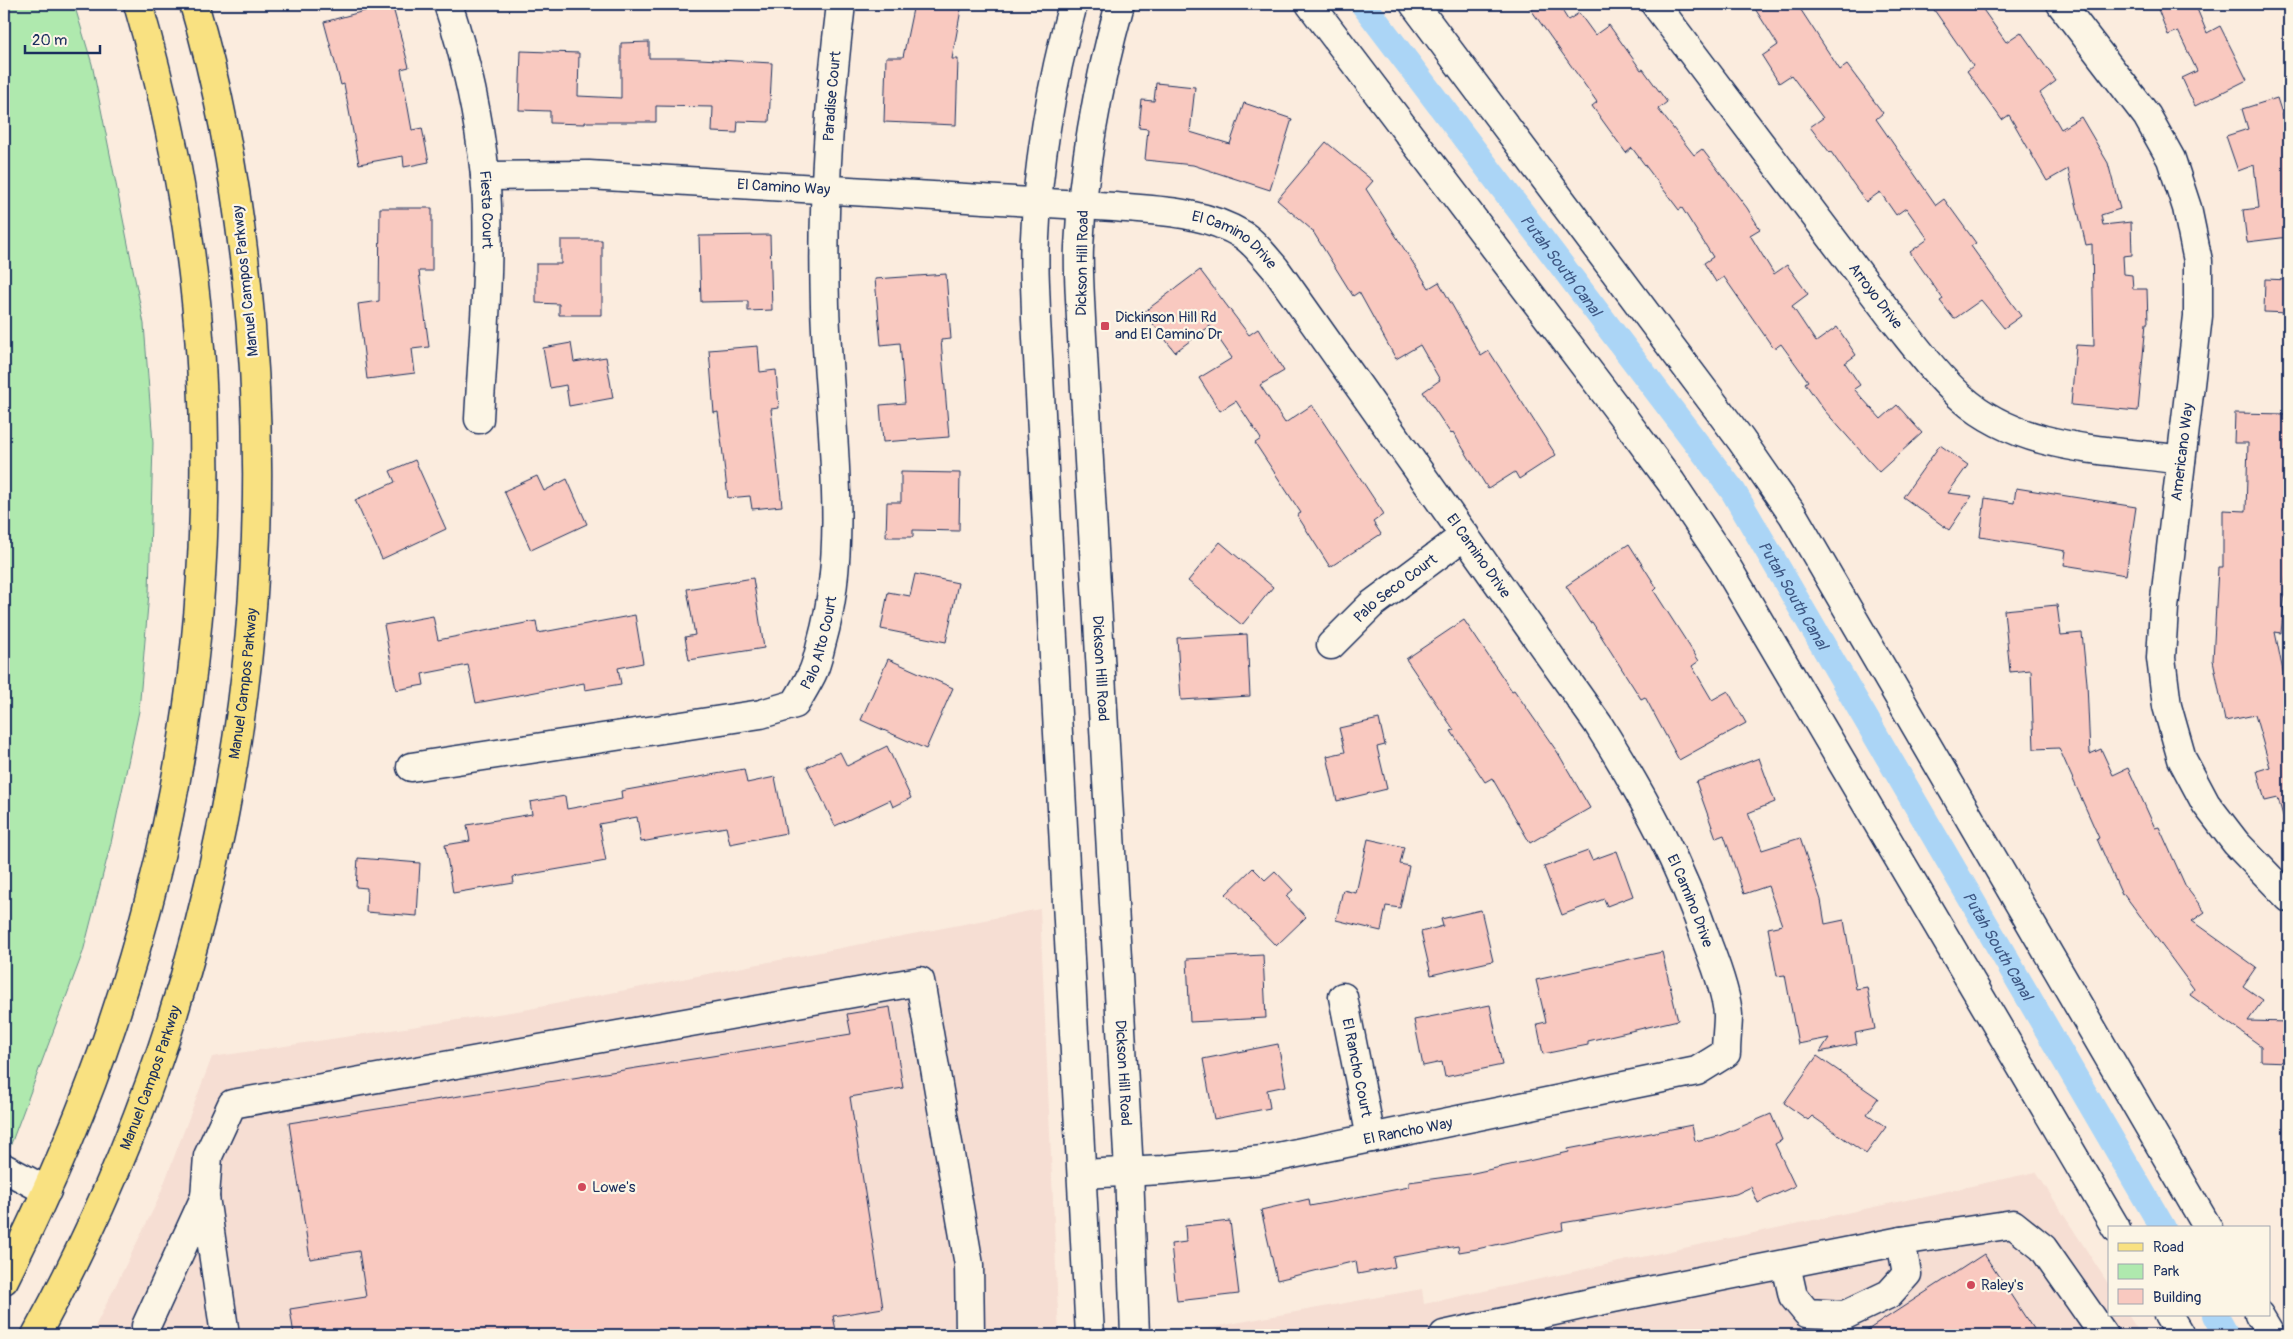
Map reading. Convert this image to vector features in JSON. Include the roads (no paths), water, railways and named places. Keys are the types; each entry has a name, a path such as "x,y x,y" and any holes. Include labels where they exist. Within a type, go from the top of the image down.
{"main road":[{"path":"4,1280 47,1191 112,1026 140,935 178,777 199,622 204,520 204,417 198,329 188,236 170,130 138,4"},
{"name":"Manuel Campos Parkway","path":"36,1335 93,1219 132,1128 164,1040 191,954 217,854 231,783 243,705 252,627 258,519 258,415 252,325 241,229 224,124 194,4"}],"street":[{"name":"Fiesta Court","path":"448,4 459,38 475,112 485,176 487,257 479,419"},
{"name":"Paradise Court","path":"827,189 834,61 841,4"},
{"path":"1073,4 1057,60 1041,154 1035,240 1036,319 1090,1335"},
{"name":"Dickson Hill Road","path":"1120,4 1102,68 1086,160 1079,248 1081,319 1129,1171 1135,1335"},
{"path":"1310,4 1615,406 1671,482 1718,552 2115,1226"},
{"path":"1414,4 1706,393 1793,515 2207,1226"},
{"name":"Arroyo Drive","path":"1655,4 1890,315 1928,362 1962,399 2004,426 2042,440 2181,460"},
{"name":"Americano Way","path":"2061,4 2147,116 2171,159 2187,208 2198,261 2198,316 2162,638 2161,658 2167,706 2182,759 2206,804 2236,843 2289,898"},
{"name":"El Camino Way","path":"485,176 589,175 1082,205"},
{"name":"Palo Alto Court","path":"411,767 761,714 795,704 813,673 828,618 836,553 825,306 824,241 827,189"},
{"name":"El Camino Drive","path":"1082,205 1174,212 1210,220 1244,236 1276,268 1598,724 1634,779 1691,894 1714,962 1728,1013 1726,1053"},
{"name":"Palo Seco Court","path":"1331,645 1371,605 1465,535"},
{"path":"225,1335 205,1197 208,1156 232,1104 920,981 969,1265 970,1335"},
{"name":"El Rancho Court","path":"1342,997 1371,1138"},
{"name":"El Rancho Way","path":"1082,1174 1263,1160 1697,1071 1726,1053"},
{"path":"4,1168 47,1191"},
{"path":"145,1332 205,1197"},
{"path":"1444,1335 1594,1302 1901,1241 2013,1224 2043,1248 2104,1335"},
{"path":"1786,1264 1793,1296 1807,1313 1845,1315 1889,1294 1907,1274 1901,1241"},
{"path":"2169,1316 2180,1335"},
{"path":"2260,1316 2271,1335"}],"waterway":[{"name":"Putah South Canal","path":"1363,4 1733,491 2162,1226"},
{"name":"Putah South Canal","path":"2216,1316 2226,1335"}],"place":[{"name":"Dickinson Hill Rd and El Camino Dr","path":"1105,326"},
{"name":"Lowe's","path":"582,1187"},
{"name":"Raley's","path":"1971,1285"}]}
